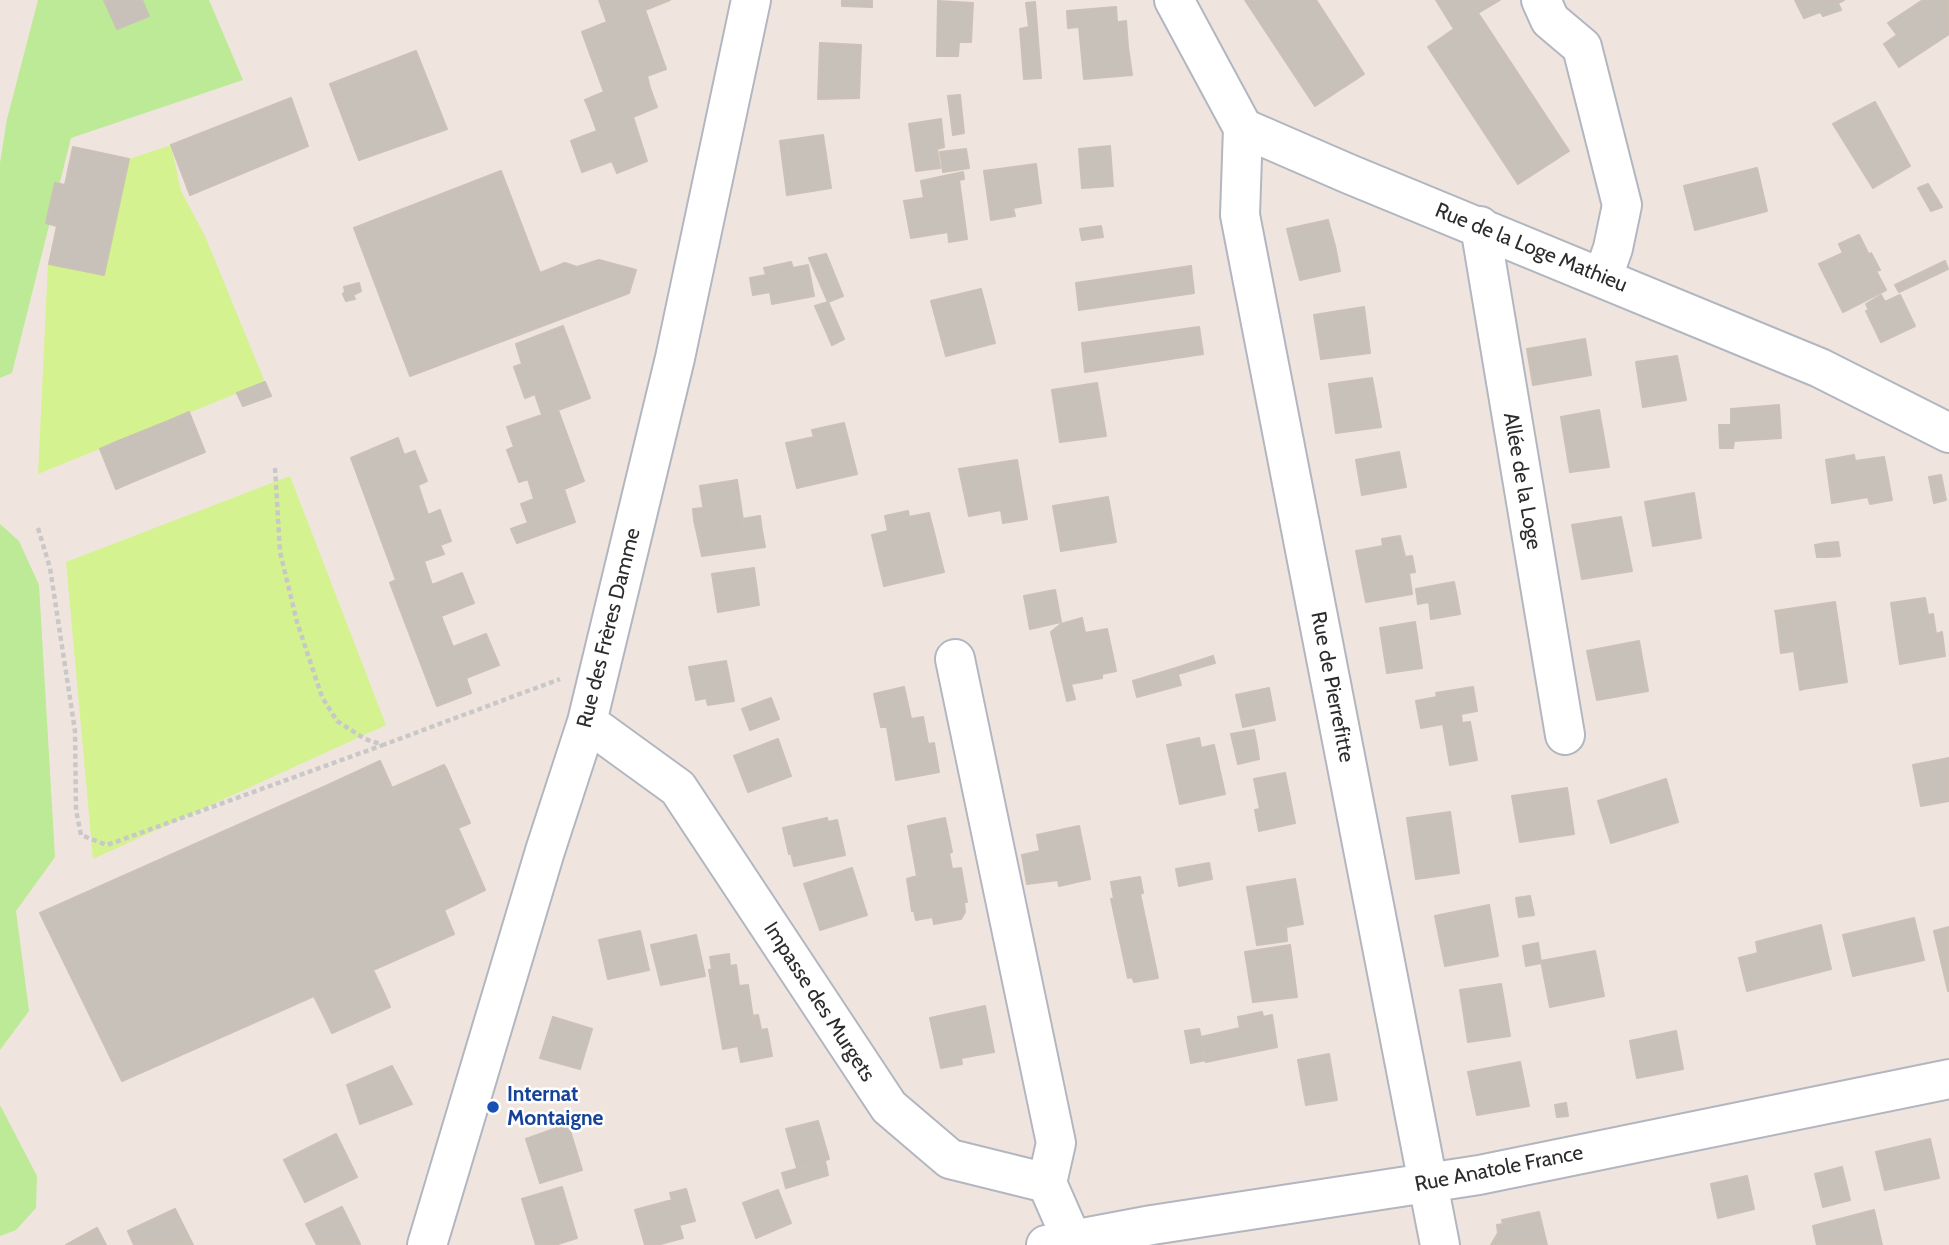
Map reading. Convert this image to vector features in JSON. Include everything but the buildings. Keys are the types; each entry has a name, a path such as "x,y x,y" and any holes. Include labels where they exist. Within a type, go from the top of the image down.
{"street":[{"name":"Rue des Frères Damme","path":"427,1245 545,851 587,722 675,358 751,0"},
{"path":"1174,0 1243,128"},
{"path":"1541,0 1550,20 1583,47 1622,205 1613,248 1603,278"},
{"name":"Rue de la Loge Mathieu","path":"1243,128 1820,368 1949,433"},
{"name":"Rue de Pierrefitte","path":"1243,128 1240,215 1440,1245"},
{"name":"Allée de la Loge","path":"1480,226 1565,735"},
{"path":"955,659 1056,1143 1047,1183 1059,1243"},
{"name":"Impasse des Murgets","path":"587,722 678,788 888,1107 950,1159 1047,1183"},
{"name":"Rue Anatole France","path":"1059,1243 1114,1238 1359,1192 1428,1184 1949,1079"}],"path":[{"path":"275,468 280,552 297,622 321,697 337,721 365,739 383,745"},
{"path":"37,528 50,568 73,717 76,810 81,835 107,845 601,664"}],"green space":[{"path":"38,0 209,0 243,80 71,138 12,373 0,378 0,163 7,119"},
{"path":"171,145 181,191 205,236 265,382 38,474 48,263 104,275 129,159"},
{"path":"290,476 386,725 93,859 66,562"},
{"path":"0,524 19,541 39,585 55,857 16,911 29,1011 0,1050"},
{"path":"0,1105 37,1176 36,1208 16,1230 0,1236"}],"place":[{"name":"Internat Montaigne","path":"493,1107"}]}
